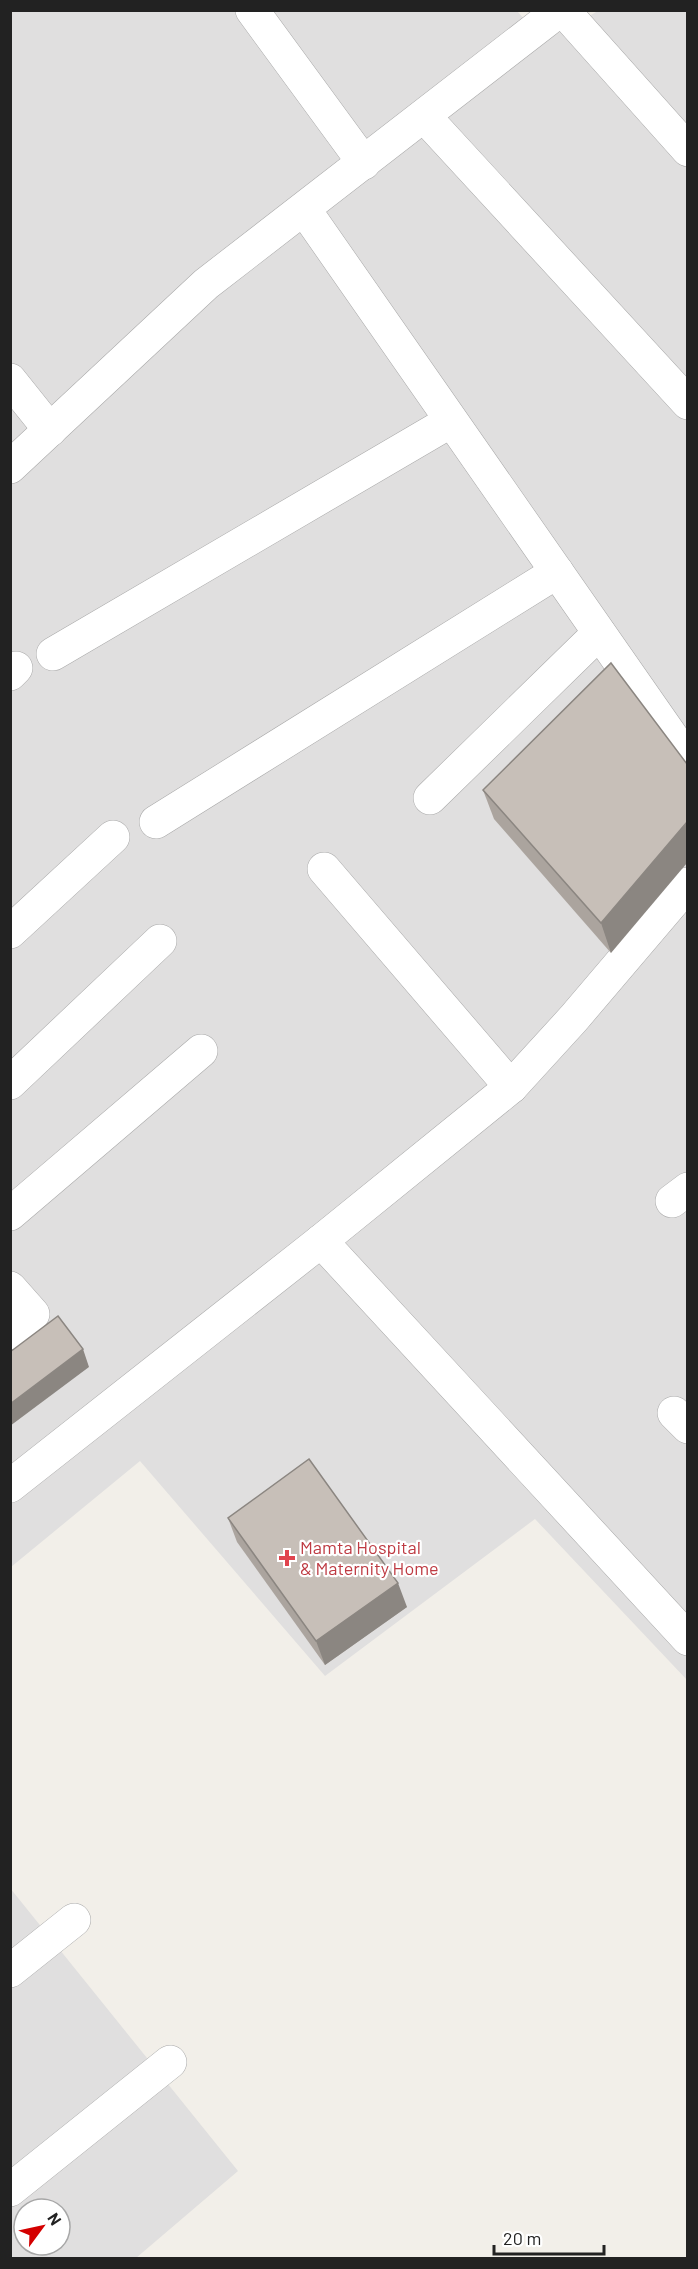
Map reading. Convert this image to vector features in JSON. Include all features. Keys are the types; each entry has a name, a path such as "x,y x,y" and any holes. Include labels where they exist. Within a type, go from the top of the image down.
{"street":[{"path":"252,10 364,163"},
{"path":"10,466 206,284 561,10 687,150"},
{"path":"424,116 687,403"},
{"path":"304,209 687,760"},
{"path":"10,380 50,430"},
{"path":"53,654 452,421"},
{"path":"156,822 557,572"},
{"path":"430,798 599,633"},
{"path":"10,932 113,837"},
{"path":"324,869 511,1087"},
{"path":"10,1486 321,1241 511,1087 574,1018 687,884"},
{"path":"10,1083 160,942"},
{"path":"10,1214 201,1051"},
{"path":"321,1241 687,1639"},
{"path":"10,1288 33,1314 10,1333"},
{"path":"10,1971 74,1920"},
{"path":"10,2190 170,2062"}],"shaded area":[{"path":"11,11 517,11 544,41 598,11 687,11 687,1680 535,1519 325,1676 140,1461 11,1567"},
{"path":"10,1888 238,2171 136,2258 11,2258"}],"building":[{"path":"611,663 687,764 687,822 601,923 483,790"},
{"path":"58,1316 83,1349 10,1404 10,1352"},
{"path":"309,1459 398,1583 316,1641 228,1518"}],"place":[{"name":"Mamta Hospital & Maternity Home","path":"287,1558"}]}
